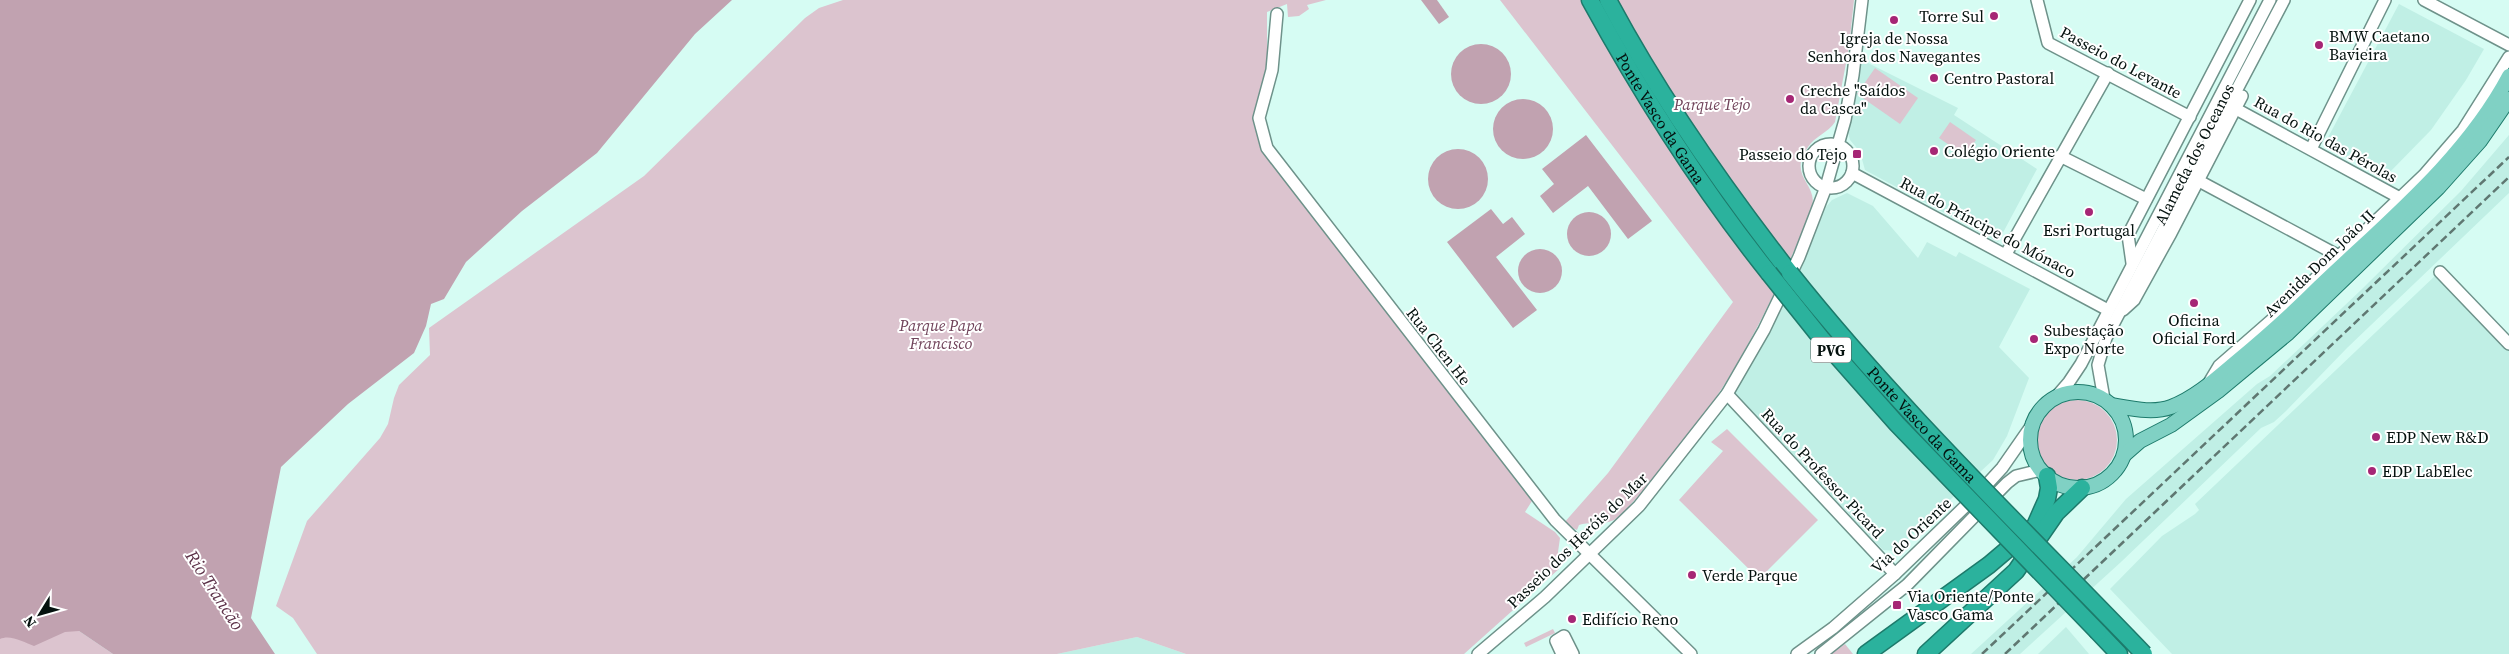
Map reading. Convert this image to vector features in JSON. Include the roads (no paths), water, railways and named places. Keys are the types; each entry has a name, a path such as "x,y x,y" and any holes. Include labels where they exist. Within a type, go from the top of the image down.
{"highway":[{"name":"Ponte Vasco da Gama","path":"1590,0 1651,105 1691,166 1791,301 1897,424 2119,654"},
{"name":"Ponte Vasco da Gama","path":"1608,0 1708,161 1752,224 1834,327 1909,412 2144,654"},
{"path":"1866,654 1989,565 2035,526 2048,499 2049,488 2044,473"},
{"path":"1926,654 2016,571 2060,508 2082,488"},
{"path":"1885,654 1997,573 2047,526"},
{"path":"2098,632 2113,654"}],"main road":[{"name":"Avenida Dom João II","path":"2107,402 2144,410 2165,409 2186,400 2208,384 2280,325 2430,180 2471,134 2509,76"},
{"name":"Avenida Dom João II","path":"2124,455 2218,391 2288,333 2438,188 2480,141 2509,99"},
{"path":"2072,392 2088,392 2107,402 2120,415 2125,428 2124,455 2118,467 2108,478 2096,485 2082,488 2069,487 2044,473 2033,456 2030,441 2032,425 2041,408 2056,396 2072,392"}],"street":[{"name":"Passeio dos Heróis do Mar","path":"1478,654 1545,597 1656,487 1728,394 1764,330 1799,258 1826,187 1839,144 1854,76 1862,0"},
{"name":"Passeio do Levante","path":"2037,0 2048,43 2190,117"},
{"name":"Alameda dos Oceanos","path":"2132,262 2128,235 2250,0"},
{"name":"Alameda dos Oceanos","path":"2107,402 2099,371 2100,357 2112,313 2132,262 2270,0"},
{"name":"Alameda dos Oceanos","path":"2056,396 2078,370 2112,313 2284,0"},
{"name":"Alameda dos Oceanos","path":"2112,313 2134,300 2199,181 2293,0"},
{"path":"2311,150 2385,0"},
{"path":"2424,0 2509,45"},
{"name":"Rua Chen He","path":"1277,14 1272,70 1259,118 1267,148 1555,520 1691,654"},
{"path":"2208,384 2219,366 2274,318 2424,175 2463,130 2509,57"},
{"path":"2006,254 2108,73"},
{"name":"Rua do Rio das Pérolas","path":"2236,109 2400,198"},
{"path":"1839,144 1852,158 1852,173 1841,186 1826,187 1819,184 1812,175 1811,159 1821,146 1839,144"},
{"path":"2060,156 2146,199"},
{"name":"Rua do Príncipe do Mónaco","path":"1852,173 2006,254 2112,313"},
{"path":"2199,181 2340,256"},
{"path":"2440,272 2509,344"},
{"name":"Rua do Professor Picard","path":"1728,394 1894,574"},
{"name":"Via do Oriente","path":"1797,654 1833,628 1894,574 1994,478 2032,425"},
{"name":"Via do Oriente","path":"1821,654 1906,585 2011,479 2022,474 2044,473"},
{"path":"1858,625 1887,593 1894,574 1917,566 1949,542"},
{"path":"1562,654 1556,641 1564,636 1573,654"}],"water":[{"name":"Rio Trancão","path":"0,0 732,0 695,34 597,153 522,211 466,262 444,299 431,304 426,326 414,353 348,404 281,467 251,618 275,654 113,654 79,631 65,632 34,646 13,638 0,639"},
{"path":"1421,0 1437,0 1449,17 1439,24"},
{"path":"1481,44 1498,49 1506,57 1511,74 1506,91 1498,99 1481,104 1464,99 1456,91 1451,74 1456,57 1464,49"},
{"path":"1523,99 1540,104 1548,112 1553,129 1548,146 1540,154 1523,159 1506,154 1498,146 1493,129 1498,112 1506,104"},
{"path":"1586,135 1652,221 1628,239 1588,186 1553,213 1540,196 1554,184 1542,169"},
{"path":"1458,149 1475,154 1483,162 1488,179 1483,196 1475,204 1458,209 1441,204 1433,196 1428,179 1433,162 1441,154"},
{"path":"1491,209 1503,224 1512,217 1525,234 1496,257 1537,310 1513,328 1447,242"},
{"path":"1585,212 1593,212 1605,218 1611,234 1605,250 1593,256 1585,256 1573,250 1567,238 1567,230 1573,218"},
{"path":"1544,249 1556,255 1561,262 1561,280 1556,287 1549,292 1536,293 1528,290 1521,283 1518,267 1521,259 1528,252"}],"railway":[{"path":"1982,654 2509,157"},
{"path":"2005,654 2509,177"}],"place":[{"name":"Torre Sul","path":"1994,16"},
{"name":"Igreja de Nossa Senhora dos Navegantes","path":"1894,20"},
{"name":"BMW Caetano Bavieira","path":"2319,45"},
{"name":"Centro Pastoral","path":"1934,78"},
{"name":"Creche \"Saídos da Casca\"","path":"1790,99"},
{"name":"Colégio Oriente","path":"1934,151"},
{"name":"Passeio do Tejo","path":"1857,154"},
{"name":"Esri Portugal","path":"2089,212"},
{"name":"Oficina Oficial Ford","path":"2194,303"},
{"name":"Subestação Expo Norte","path":"2034,339"},
{"name":"EDP New R&D","path":"2376,437"},
{"name":"EDP LabElec","path":"2372,471"},
{"name":"Verde Parque","path":"1692,575"},
{"name":"Via Oriente/Ponte Vasco Gama","path":"1897,605"},
{"name":"Edifício Reno","path":"1572,619"}],"park label":[{"name":"Parque Tejo","path":"1712,104"},
{"name":"Parque Papa Francisco","path":"941,334"}]}
